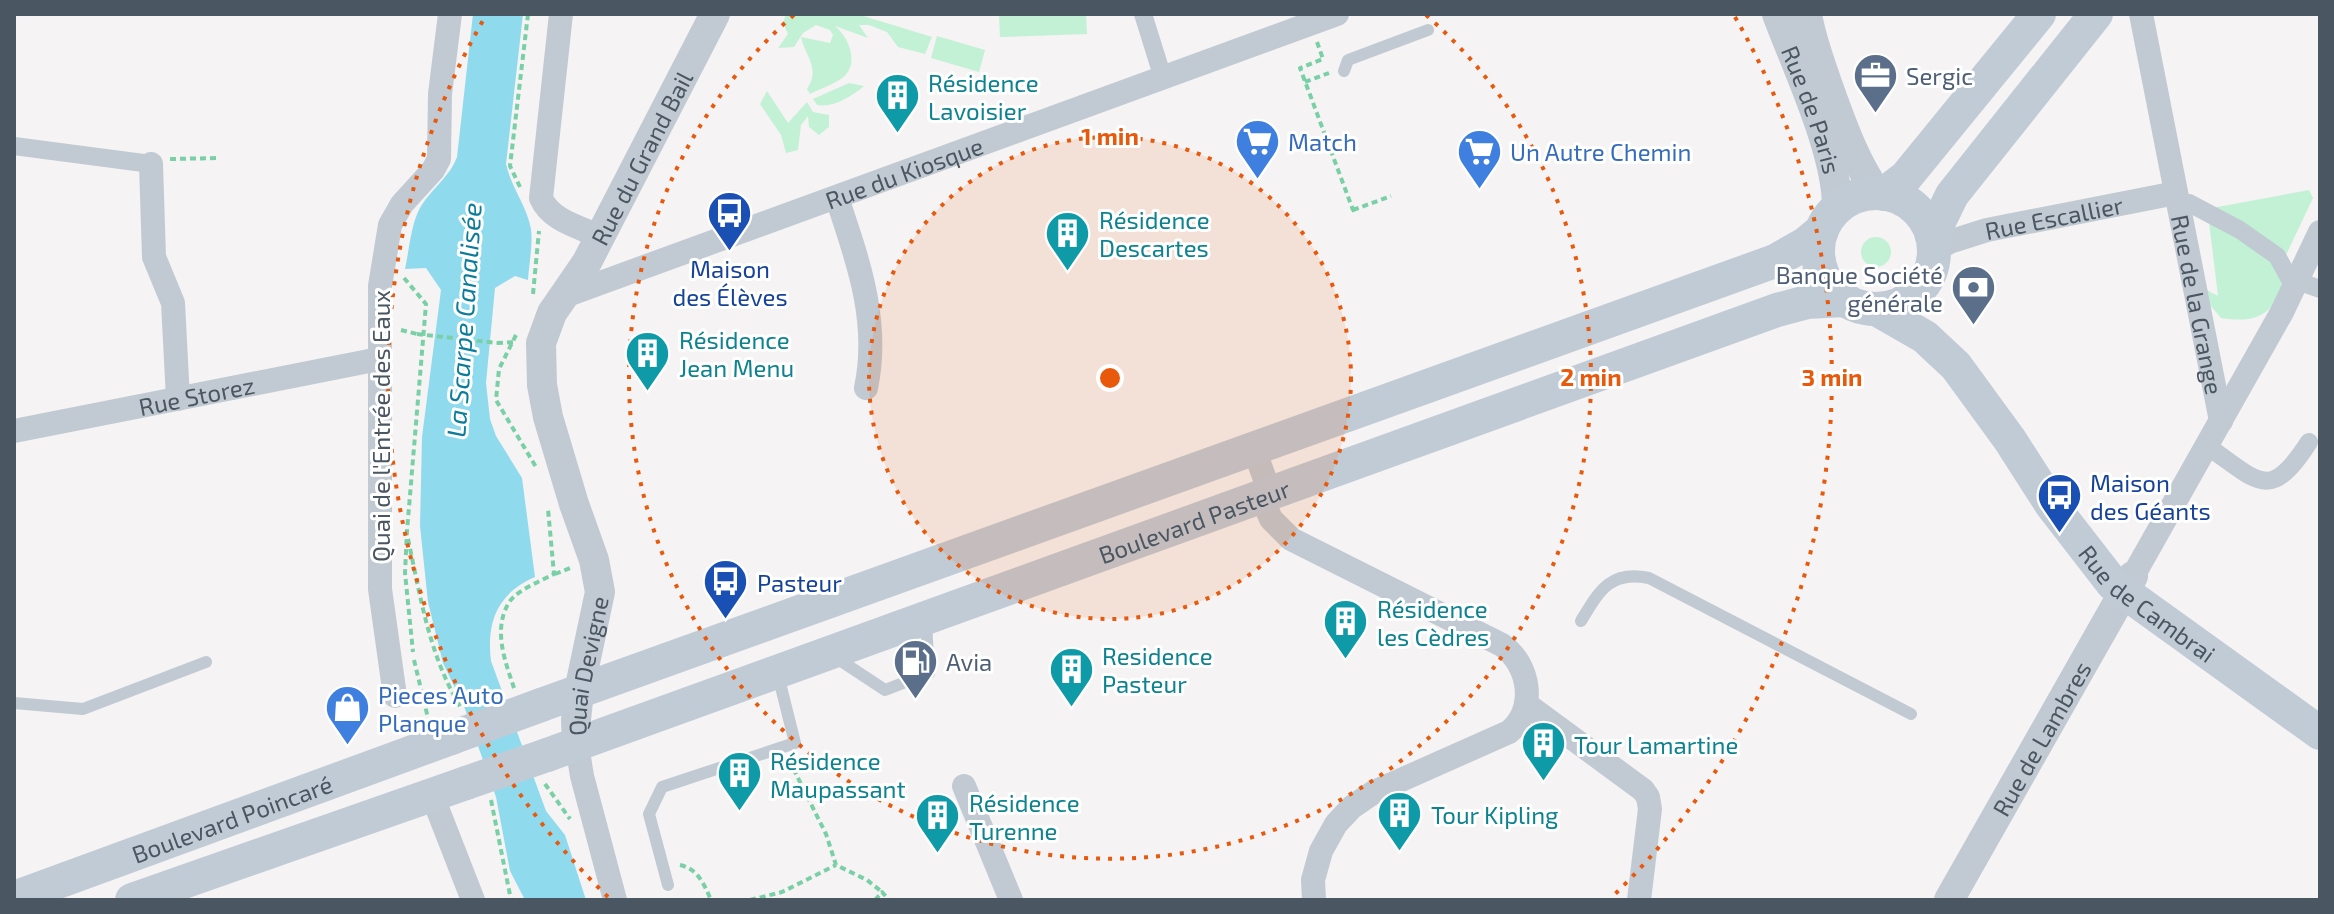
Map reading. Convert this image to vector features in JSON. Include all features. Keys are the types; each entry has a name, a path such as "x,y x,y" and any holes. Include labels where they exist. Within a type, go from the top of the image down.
{"main road":[{"path":"2039,14 1906,177 1880,194 1856,197 1830,220 1818,247 1822,273 1831,288 1844,300 1878,310 1911,298 1931,255 1952,195 2096,14"},
{"path":"1880,194 1911,205 1926,222 1931,255"},
{"name":"Boulevard Pasteur","path":"528,700 579,691 1775,261 1795,251 1830,220"},
{"name":"Rue de Cambrai","path":"1931,255 1932,311 1956,366"},
{"name":"Boulevard Pasteur","path":"466,783 555,760 926,617 1777,310 1807,302 1844,300"},
{"name":"Rue de Cambrai","path":"1878,310 1925,337 1956,366 2010,440 2056,481 2106,548 2128,584 2320,733"},
{"name":"Rue de Cambrai","path":"2128,584 2320,708"},
{"name":"Boulevard Poincaré","path":"14,898 405,757 441,732 528,700"},
{"name":"Boulevard Poincaré","path":"132,900 466,783"}],"street":[{"name":"Quai de l'Entrée des Eaux","path":"395,696 380,589 380,286 390,225 402,204 433,170 440,150 440,94 450,14"},
{"path":"561,14 541,198 544,206 555,215 599,236"},
{"name":"Rue du Grand Bail","path":"562,297 587,262 715,14"},
{"path":"1143,14 1163,78"},
{"name":"Rue du Kiosque","path":"562,297 1337,14"},
{"name":"Rue de Paris","path":"1777,14 1829,154 1835,180 1830,220"},
{"name":"Rue de la Grange","path":"2128,584 2221,421 2141,14"},
{"name":"Rue de Paris","path":"1810,28 1854,157 1880,194"},
{"path":"14,146 151,164 154,257 173,303 178,399"},
{"path":"837,198 869,310 872,354 866,388"},
{"path":"2176,198 2258,240 2277,256 2289,278 2309,285"},
{"name":"Rue Escallier","path":"1931,255 1949,242 1987,230 2176,198"},
{"path":"2221,421 2309,285 2320,232"},
{"name":"Quai Devigne","path":"562,297 545,327 541,343 542,385 556,449 594,560 600,592 579,691 555,760 582,776 615,900"},
{"name":"Rue Storez","path":"14,431 379,359"},
{"path":"2207,446 2249,475 2266,482 2278,480 2294,466 2309,442"},
{"path":"1254,449 1271,519 1291,539 1509,651 1521,664 1524,675 1526,704 1521,719 1509,732 1374,792 1343,815 1329,835 1315,868 1314,900"},
{"name":"Rue de Lambres","path":"1949,900 2128,584"},
{"path":"1526,704 1643,790 1648,797 1650,809 1639,900"},
{"path":"964,786 1011,900"},
{"path":"432,795 473,900"}],"lane":[{"name":"Rue de Paris","path":"1796,14 1810,28"},
{"path":"1346,66 1428,30"},
{"path":"1581,621 1608,583 1634,575 1649,578 1911,714"},
{"path":"829,653 885,690 929,673 926,617"},
{"path":"14,703 83,709 206,662"},
{"path":"668,885 649,814 662,787 795,743 777,672"}],"path":[{"path":"523,193 510,166 528,14"},
{"path":"1300,28 1304,40 1315,36 1323,59 1300,68 1351,211 1391,196"},
{"path":"1305,82 1346,66"},
{"path":"151,164 176,158 219,158"},
{"path":"532,300 538,233 534,220"},
{"path":"400,273 426,304 405,573 414,660 441,732"},
{"path":"519,328 499,369 496,400 538,471"},
{"path":"403,330 497,343 513,342"},
{"path":"528,700 501,645 502,622 511,600 554,574 547,499"},
{"path":"785,746 789,761 826,834 836,865 867,880 889,900"},
{"path":"555,760 574,826"},
{"path":"663,864 689,867 703,881 711,900"},
{"path":"750,900 782,892 836,865"},
{"path":"875,900 882,892"}],"green space":[{"path":"786,14 857,14 932,37 925,54 898,47 887,32 869,25 859,25 868,38 835,26 849,45 850,68 839,80 810,94 807,89 813,75 812,68 801,37 830,43 833,35 830,30 816,25 803,33 794,47 778,48 788,34 783,23"},
{"path":"999,14 1086,14 1087,34 1000,37"},
{"path":"937,36 985,50 979,72 931,58"},
{"path":"849,83 864,86 830,105 817,105 813,99"},
{"path":"767,91 788,123 807,102 813,112 829,115 829,127 819,135 809,127 808,116 801,125 798,150 786,153 781,135 760,104"},
{"path":"2309,190 2313,198 2285,257 2294,273 2280,296 2259,316 2236,320 2221,318 2210,305 2205,289 2218,296 2209,222 2212,208"},
{"path":"1876,237 1887,241 1891,252 1887,263 1876,267 1865,263 1861,252 1865,241"}],"water":[{"name":"La Scarpe Canalisée","path":"473,14 523,14 506,164 531,229 528,280 515,276 495,288 486,383 490,419 496,436 522,478 535,577 512,591 497,610 491,633 491,661 546,811 565,835 586,900 525,900 510,871 496,797 465,709 443,663 428,602 420,526 422,437 441,290 426,268 405,269 417,214 457,157"}],"place":[{"name":"Sergic","path":"1875,114"},
{"name":"Résidence Lavoisier","path":"897,135"},
{"name":"Match","path":"1257,180"},
{"name":"Un Autre Chemin","path":"1479,190"},
{"name":"Maison des Élèves","path":"730,253"},
{"name":"Résidence Descartes","path":"1068,272"},
{"name":"Banque Société générale","path":"1974,327"},
{"name":"Résidence Jean Menu","path":"648,392"},
{"name":"Maison des Géants","path":"2059,535"},
{"name":"Pasteur","path":"726,621"},
{"name":"Résidence les Cèdres","path":"1346,661"},
{"name":"Avia","path":"915,700"},
{"name":"Residence Pasteur","path":"1071,708"},
{"name":"Pieces Auto Planque","path":"347,747"},
{"name":"Tour Lamartine","path":"1543,783"},
{"name":"Résidence Maupassant","path":"739,813"},
{"name":"Tour Kipling","path":"1400,853"},
{"name":"Résidence Turenne","path":"938,855"}]}
